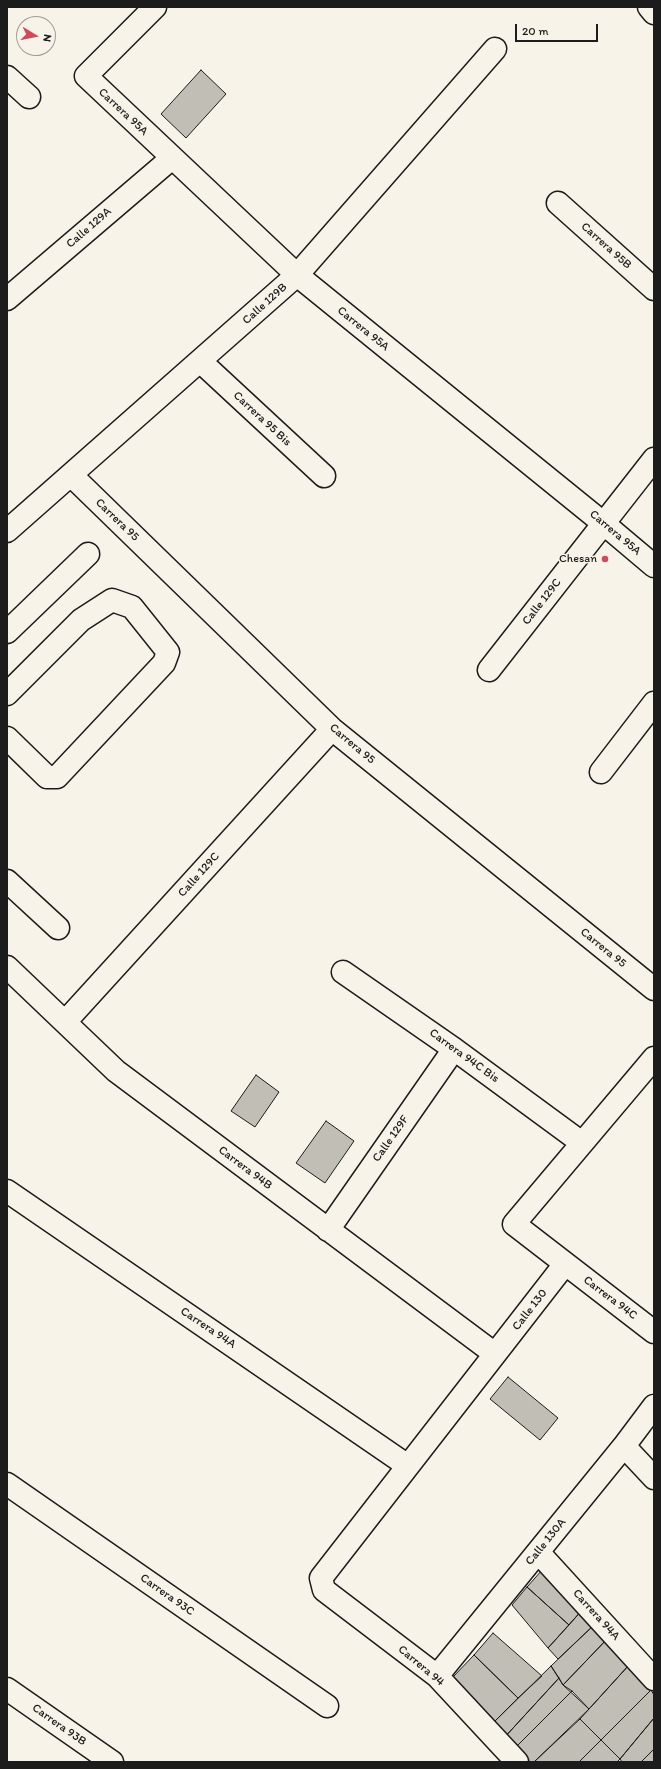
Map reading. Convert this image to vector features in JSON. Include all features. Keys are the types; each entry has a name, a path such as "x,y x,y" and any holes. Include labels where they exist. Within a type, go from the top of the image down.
{"street":[{"name":"Carrera 95A","path":"155,7 86,76 297,275 654,566"},
{"path":"649,7 654,13"},
{"name":"Calle 129B","path":"7,531 297,275 495,49"},
{"path":"7,77 28,97"},
{"name":"Calle 129A","path":"7,299 172,158"},
{"name":"Carrera 95B","path":"558,203 654,290"},
{"name":"Carrera 95 Bis","path":"200,362 324,476"},
{"name":"Calle 129C","path":"489,670 654,459"},
{"name":"Carrera 95","path":"71,475 332,729 654,989"},
{"path":"7,632 88,554"},
{"path":"7,694 81,620 112,600 132,607 168,652 164,663 57,777 47,777 7,738"},
{"path":"601,772 654,702"},
{"name":"Calle 129C","path":"65,1022 332,729"},
{"path":"7,881 58,928"},
{"name":"Carrera 94B","path":"7,967 116,1071 495,1354"},
{"name":"Carrera 94C Bis","path":"343,972 454,1049 582,1144"},
{"name":"Calle 129F","path":"328,1230 454,1049"},
{"path":"565,1264 514,1224 654,1058"},
{"name":"Carrera 94A","path":"7,1191 408,1466"},
{"name":"Carrera 94C","path":"565,1264 654,1332"},
{"name":"Calle 130","path":"321,1578 565,1264"},
{"name":"Calle 130A","path":"437,1676 624,1446 654,1406"},
{"path":"624,1446 654,1478"},
{"name":"Carrera 93C","path":"7,1484 327,1706"},
{"name":"Carrera 94A","path":"538,1552 654,1679"},
{"name":"Carrera 94","path":"321,1578 324,1590 437,1676 517,1762"},
{"name":"Carrera 93B","path":"7,1689 112,1762"}],"building":[{"path":"201,70 226,94 186,138 161,114"},
{"path":"256,1075 279,1092 255,1127 231,1111"},
{"path":"326,1121 354,1141 325,1183 296,1163"},
{"path":"508,1377 558,1418 540,1440 490,1399"},
{"path":"543,1569 583,1609 569,1625 527,1587"},
{"path":"527,1587 569,1625 548,1648 512,1605"},
{"path":"583,1609 595,1624 558,1659 548,1648"},
{"path":"595,1624 609,1637 563,1685 551,1666"},
{"path":"493,1633 542,1676 518,1698 474,1655"},
{"path":"609,1637 629,1665 589,1709 563,1685"},
{"path":"474,1655 518,1698 490,1726 453,1677"},
{"path":"629,1665 651,1690 601,1740 580,1719"},
{"path":"551,1666 559,1678 503,1739 490,1726"},
{"path":"559,1678 563,1685 572,1691 514,1749 503,1739"},
{"path":"651,1690 654,1695 654,1718 620,1759 601,1740"},
{"path":"572,1691 589,1709 534,1762 524,1762 514,1749"},
{"path":"654,1718 654,1749 641,1762 622,1762 620,1759"},
{"path":"580,1719 601,1740 579,1762 534,1762"},
{"path":"601,1740 620,1759 617,1762 579,1762"},
{"path":"654,1749 654,1762 641,1762"}],"place":[{"name":"Chesan","path":"605,559"}]}
